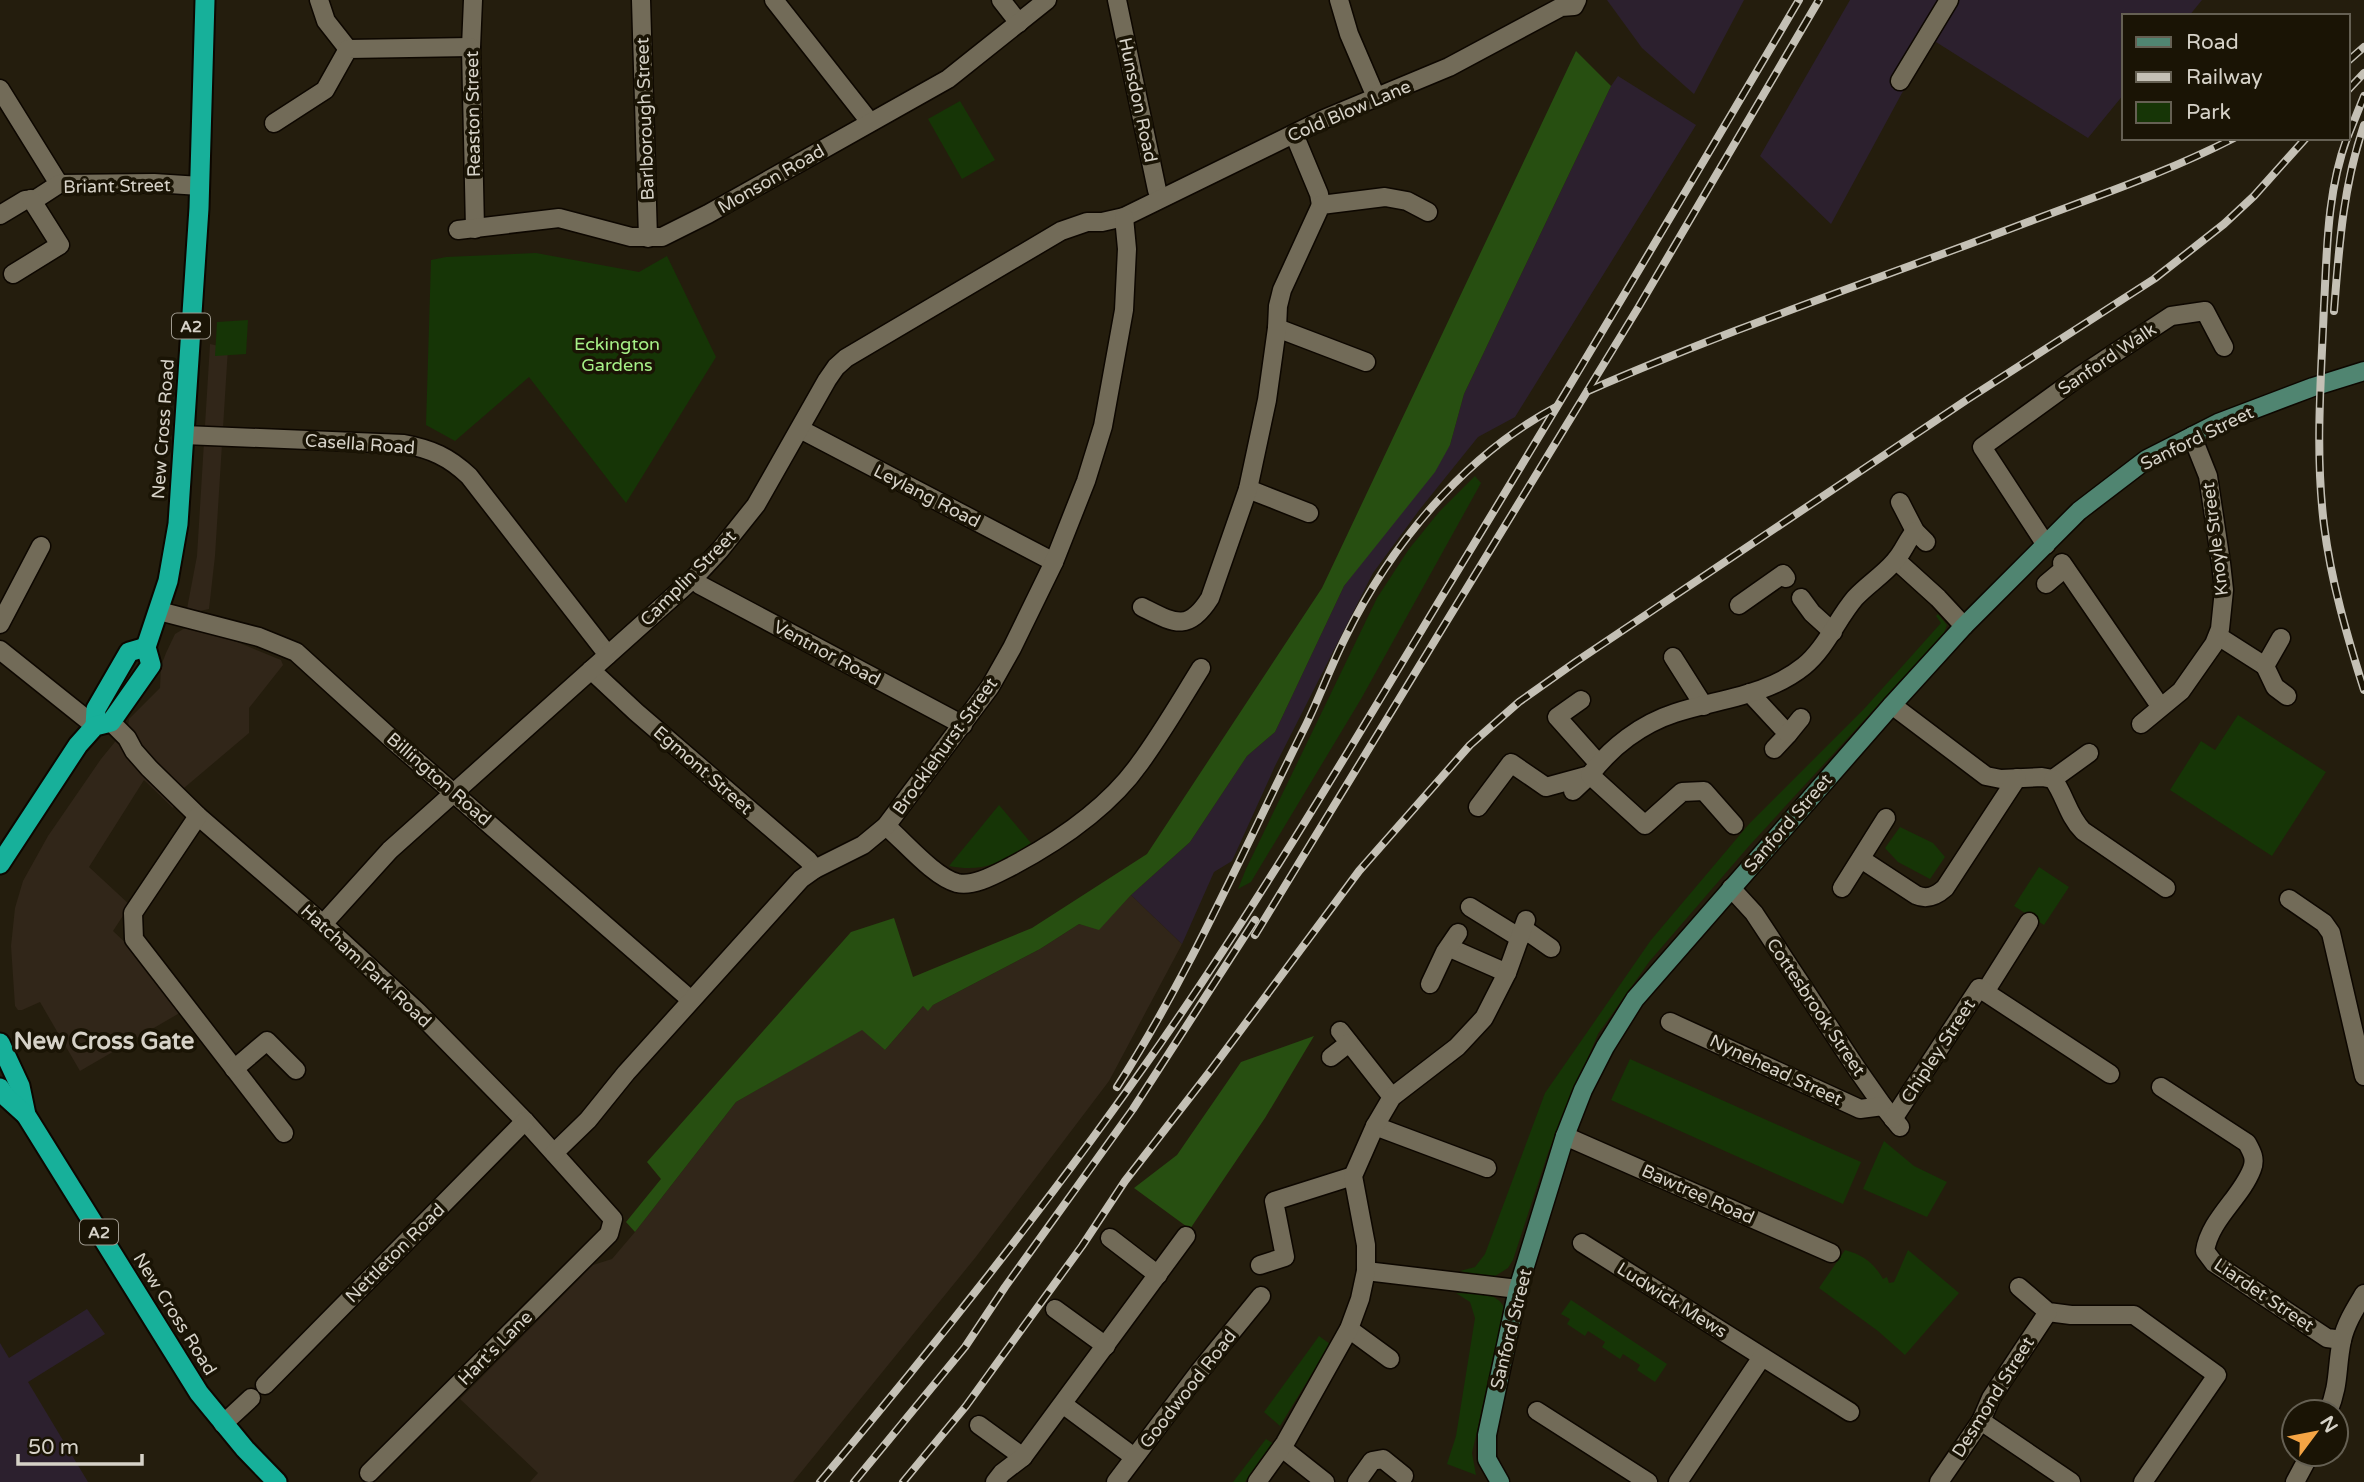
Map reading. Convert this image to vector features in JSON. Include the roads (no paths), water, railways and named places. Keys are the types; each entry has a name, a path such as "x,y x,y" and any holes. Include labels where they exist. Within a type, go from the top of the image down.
{"highway":[{"name":"New Cross Road","path":"0,864 78,745 103,724 151,665 146,647 168,581 178,524 200,186 205,0"},
{"name":"New Cross Road","path":"0,1044 20,1086 26,1115 169,1347 223,1424 277,1482"},
{"path":"0,1088 26,1115"}],"main road":[{"name":"Sanford Street","path":"1500,1482 1487,1460 1487,1435 1518,1289 1565,1136 1583,1090 1605,1047 1635,999 1964,626 2079,512 2147,459 2192,436 2253,410 2364,371"}],"street":[{"path":"319,0 326,21 348,49"},
{"name":"Reaston Street","path":"467,229 473,0"},
{"name":"Barlborough Street","path":"641,0 648,238"},
{"path":"774,0 870,122"},
{"path":"1001,0 1019,23"},
{"name":"Monson Road","path":"467,229 559,218 631,237 662,237 685,227 948,79 1047,0"},
{"name":"Hunsdon Road","path":"1117,0 1157,190 1161,198"},
{"path":"1339,0 1349,34 1376,97"},
{"path":"1900,80 1950,0"},
{"name":"Cold Blow Lane","path":"1124,217 1294,134 1376,97 1422,80 1483,51 1561,7 1576,3"},
{"path":"348,49 471,47"},
{"path":"274,123 325,90 348,49"},
{"path":"0,89 60,184"},
{"path":"1142,607 1171,621 1192,619 1200,614 1210,598 1248,489 1267,400 1282,290 1321,205 1294,134"},
{"name":"Briant Street","path":"0,215 25,200 36,199 60,184 154,183 200,186"},
{"path":"1321,205 1385,197 1407,201 1428,212"},
{"path":"13,274 60,245 31,199"},
{"name":"Camplin Street","path":"323,924 373,866 694,578 720,551 756,505 827,380 846,358 1061,231 1087,222 1124,217"},
{"name":"Brocklehurst Street","path":"554,1153 588,1120 691,1000 801,880 815,869 863,845 886,826 990,687 1013,648 1054,562 1086,481 1105,414 1124,310 1127,249 1124,217"},
{"name":"Sanford Walk","path":"2046,545 1983,447 2080,376 2171,316 2205,311 2224,347"},
{"path":"1277,328 1366,362"},
{"name":"Leylang Road","path":"800,429 1054,562"},
{"name":"Casella Road","path":"184,435 404,444 435,452 453,461 469,476 608,655"},
{"name":"Knoyle Street","path":"2141,724 2181,691 2218,636 2224,583 2207,476 2192,436"},
{"path":"1248,489 1309,513"},
{"path":"1573,791 1634,732 1673,714 1750,693 1777,682 1804,665 1833,632 1855,598 1896,561 1917,537 1900,502"},
{"path":"0,624 41,546"},
{"path":"1896,561 1938,598 1964,626"},
{"path":"2046,584 2064,565 2160,706"},
{"path":"1739,605 1783,574 1786,578"},
{"name":"Ventnor Road","path":"694,578 700,585 963,725"},
{"path":"1801,598 1812,613 1833,632"},
{"name":"Billington Road","path":"159,611 259,637 296,652 691,1000"},
{"path":"2218,636 2265,666 2275,687 2287,696"},
{"path":"2265,666 2281,638"},
{"name":"Hatcham Park Road","path":"0,650 54,694 127,738 149,768 198,816 323,924 418,1012 525,1121 613,1219"},
{"path":"1672,656 1704,706"},
{"path":"886,826 935,870 954,883 967,884 995,875 1039,852 1097,810 1139,765 1201,668"},
{"name":"Egmont Street","path":"591,670 815,869"},
{"path":"1750,693 1788,734"},
{"path":"1581,700 1557,717 1594,769 1645,825"},
{"path":"1892,705 1986,776 2001,779 2042,776 2053,779 2083,831 2166,888"},
{"path":"1774,749 1801,718"},
{"path":"2053,779 2089,753"},
{"path":"1478,807 1511,763 1546,787 1594,769"},
{"path":"1861,859 1916,895 1926,898 1936,895 1945,888 2017,778"},
{"path":"1634,840 1645,825 1682,792 1704,791 1734,825"},
{"path":"198,816 133,914 134,939 284,1133"},
{"path":"1842,888 1886,818"},
{"name":"Cottesbrook Street","path":"1731,888 1754,913 1892,1118"},
{"path":"2289,899 2324,923 2331,933 2364,1076"},
{"path":"1470,907 1523,929 1551,948"},
{"name":"Chipley Street","path":"1985,992 2029,922"},
{"path":"1257,1482 1282,1448 1349,1329 1360,1299 1366,1271 1366,1245 1353,1176 1375,1126 1392,1097 1457,1047 1484,1018 1507,973 1523,929"},
{"path":"1430,984 1445,952 1454,941 1507,973"},
{"name":"Chipley Street","path":"1892,1118 1979,988 2110,1074"},
{"name":"Nynehead Street","path":"1671,1022 1860,1109 1892,1118"},
{"path":"1331,1057 1344,1037 1392,1097"},
{"path":"234,1069 267,1041 296,1070"},
{"name":"Liardet Street","path":"2161,1087 2247,1143 2254,1155 2253,1168 2207,1238 2205,1251 2214,1263 2327,1338 2342,1340"},
{"name":"Nettleton Road","path":"265,1385 525,1121"},
{"path":"1375,1126 1487,1168"},
{"name":"Bawtree Road","path":"1565,1136 1831,1253"},
{"path":"1259,1265 1285,1257 1274,1201 1353,1176"},
{"name":"Hart's Lane","path":"369,1472 609,1234 613,1219"},
{"path":"995,1482 1023,1457 1064,1405 1186,1236"},
{"path":"1110,1238 1158,1275"},
{"name":"Ludwick Mews","path":"1582,1243 1850,1412"},
{"path":"1366,1271 1518,1289"},
{"path":"2019,1287 2048,1312 2071,1315 2134,1315 2217,1375 2143,1482"},
{"path":"2334,1398 2342,1340 2349,1318 2364,1294"},
{"name":"Goodwood Road","path":"1116,1482 1261,1296"},
{"path":"1055,1310 1106,1346"},
{"name":"Desmond Street","path":"1938,1482 1980,1421 1991,1398 2048,1312"},
{"path":"1349,1329 1390,1359"},
{"path":"1678,1482 1762,1357"},
{"path":"223,1424 251,1398"},
{"path":"1064,1405 1134,1457"},
{"path":"1537,1411 1648,1482"},
{"path":"1980,1421 2071,1482"},
{"path":"979,1425 1023,1457"},
{"path":"1282,1448 1325,1482"},
{"path":"1357,1482 1372,1461 1382,1459 1404,1476"}],"railway":[{"path":"820,1482 952,1322 1037,1212 1120,1101 1197,990 1373,711 1799,0"},
{"path":"1255,935 1638,308 1819,0"},
{"path":"2350,59 2364,47"},
{"path":"2350,88 2364,73"},
{"path":"2350,131 2364,96"},
{"path":"2334,311 2347,194 2364,125"},
{"path":"1588,391 1752,325 2132,183 2230,140"},
{"path":"903,1482 966,1406 1082,1246 1125,1181 1359,871 1470,745 1519,702 1577,661 1968,399 2154,279 2224,224 2254,196 2304,140"},
{"path":"2346,140 2335,179 2327,242 2319,443 2321,498 2331,567 2364,690"},
{"path":"1117,1087 1193,954 1306,725 1345,638 1384,569 1433,506 1461,477 1522,427 1556,407"},
{"path":"854,1482 965,1347 1133,1109 1255,920"}],"district":[{"name":"New Cross Gate","path":"104,1041"}],"park label":[{"name":"Eckington Gardens","path":"617,354"}]}
